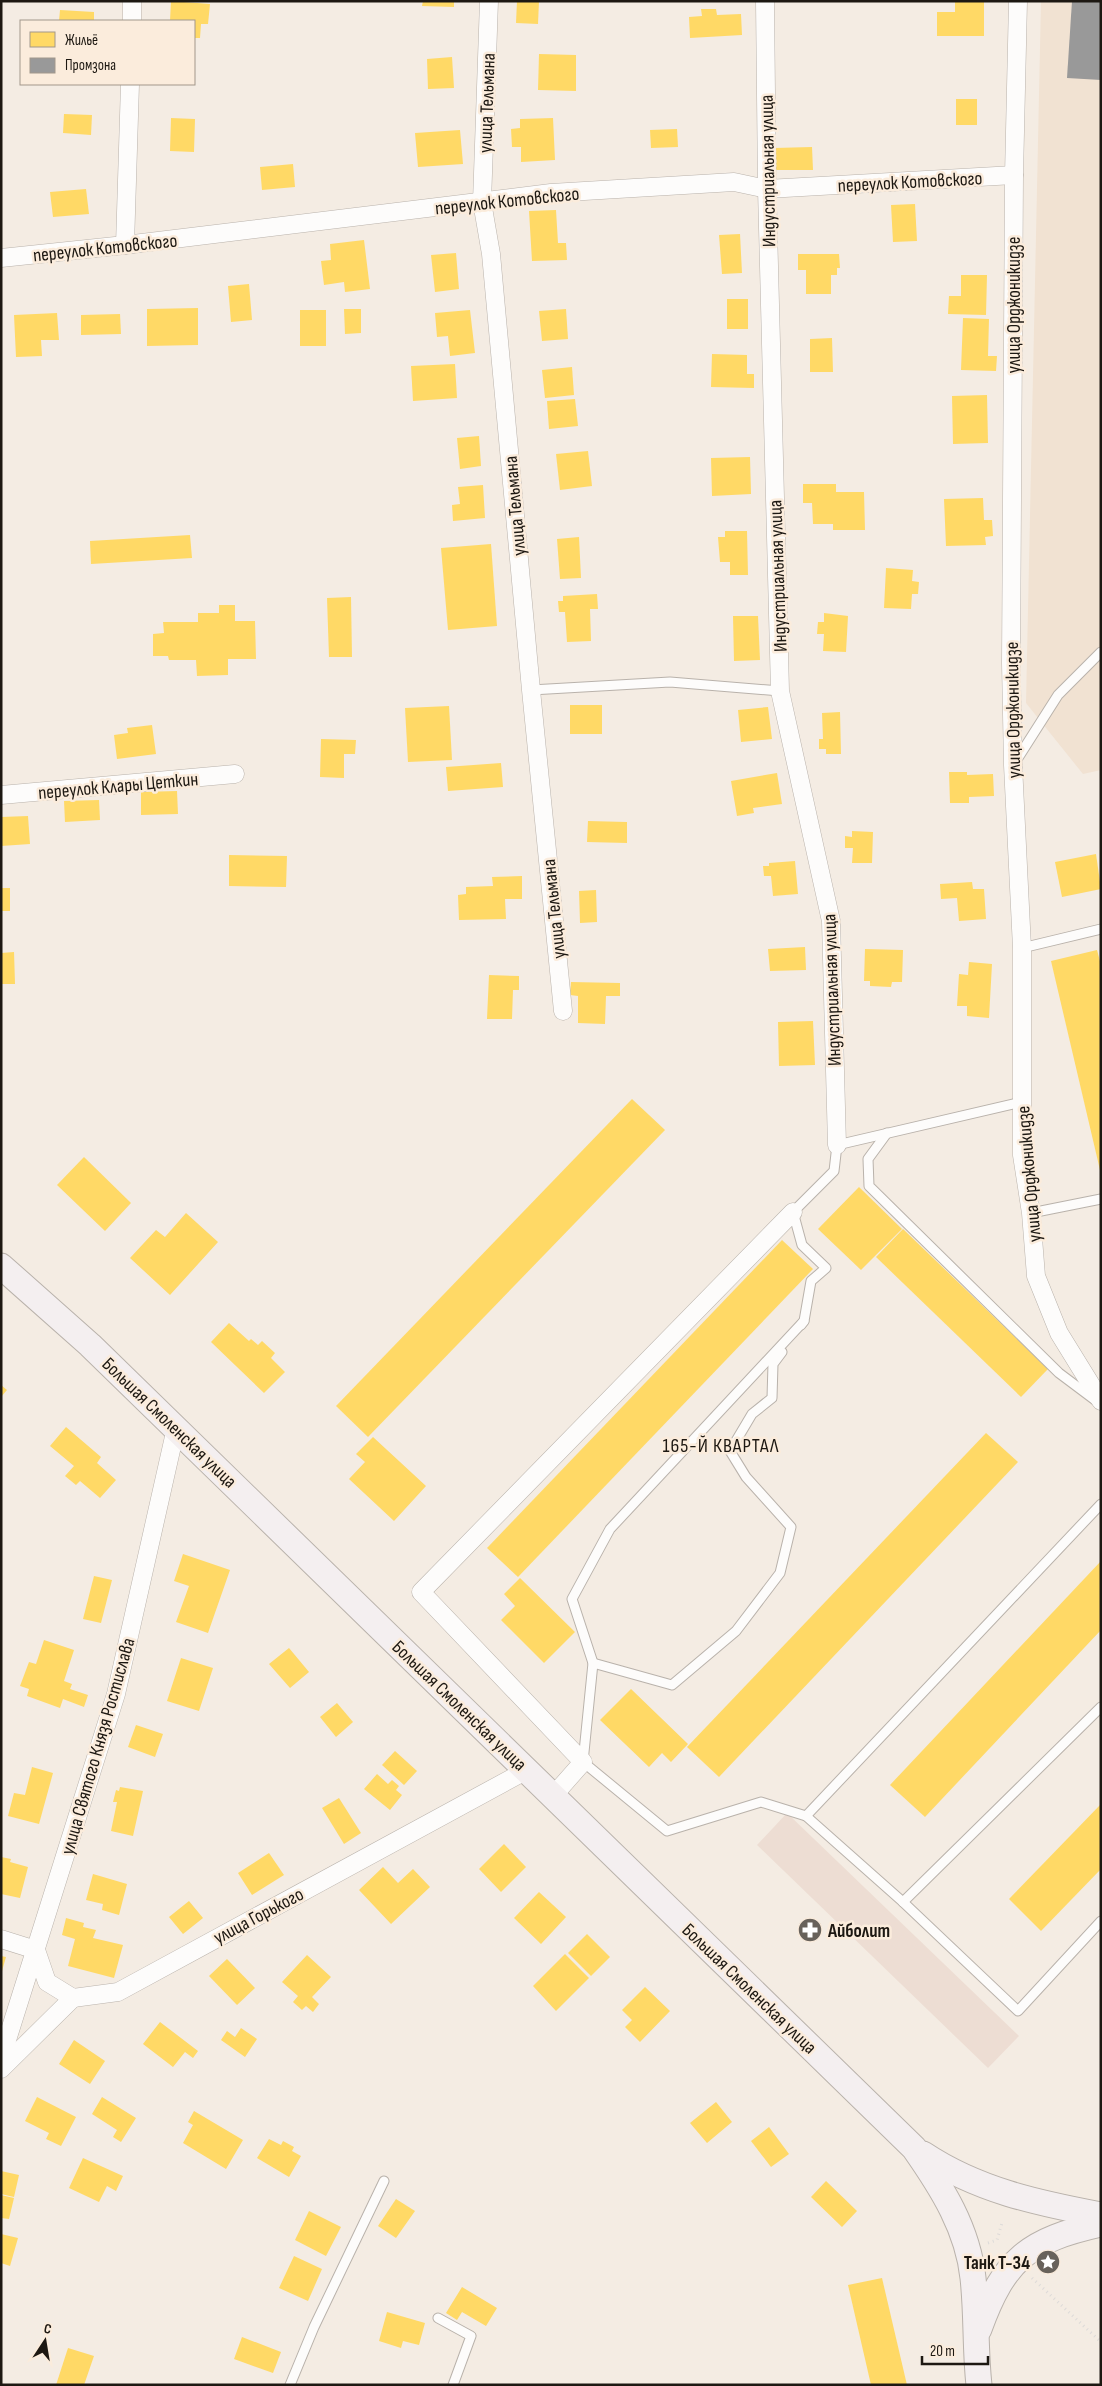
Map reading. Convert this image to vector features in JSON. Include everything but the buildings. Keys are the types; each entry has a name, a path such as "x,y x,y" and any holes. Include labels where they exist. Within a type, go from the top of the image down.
{"main road":[{"name":"Большая Смоленская улица","path":"1,1267 90,1345 914,2148 948,2171 1009,2195 1101,2214"},
{"name":"Большая Смоленская улица","path":"914,2148 941,2188 956,2217 967,2247 973,2278 979,2385"},
{"path":"976,2339 991,2298 1016,2261 1046,2240 1101,2224"}],"street":[{"path":"132,1 132,20"},
{"name":"улица Тельмана","path":"489,1 482,202 491,254 563,1011"},
{"name":"Индустриальная улица","path":"765,1 767,189 780,692 831,921 837,1145"},
{"name":"улица Орджоникидзе","path":"1018,1 1014,175 1011,654 1013,765 1022,948 1022,1154 1031,1213 1036,1276 1059,1333 1101,1401"},
{"path":"125,245 130,85"},
{"name":"переулок Котовского","path":"1,258 125,245 551,193 734,182 767,189 1014,175"},
{"name":"переулок Клары Цеткин","path":"1,795 235,774"},
{"path":"553,1796 583,1762 421,1592 793,1212"},
{"name":"улица Святого Князя Ростислава","path":"1,2059 116,1694 176,1428"},
{"name":"улица Горького","path":"73,1998 118,1992 526,1770"},
{"path":"1,1939 36,1950 47,1982 73,1998 1,2069"}],"lane":[{"path":"1013,765 1058,695 1101,652"},
{"path":"531,690 670,682 780,692"},
{"path":"1022,948 1101,930"},
{"path":"593,1663 672,1685 736,1631 780,1573 791,1527 746,1477 730,1451 752,1414 772,1398 773,1364 804,1321 812,1281 826,1268 802,1245 793,1212 834,1171 837,1145 1022,1102"},
{"path":"887,1133 868,1159 869,1186 1059,1373 1101,1405"},
{"path":"1031,1213 1101,1199"},
{"path":"804,1321 610,1529 572,1599 593,1663 583,1762 667,1831 761,1802 806,1816 903,1902 1018,2011 1101,1921"},
{"path":"806,1816 1101,1504"},
{"path":"903,1902 1101,1707"},
{"path":"290,2385 314,2327 384,2182"},
{"path":"438,2318 471,2336 453,2385"}],"path":[{"path":"980,2244 997,2240 1002,2223"},
{"path":"1028,2274 1101,2342"}],"shaded area":[{"path":"1041,1 1101,1 1101,770 1083,774 1026,703"},
{"path":"787,1813 1019,2036 988,2068 757,1845"}],"place":[{"name":"Айболит","path":"810,1930"},
{"name":"Танк Т-34","path":"1048,2262"}],"district":[{"name":"165-Й КВАРТАЛ","path":"721,1445"}]}
